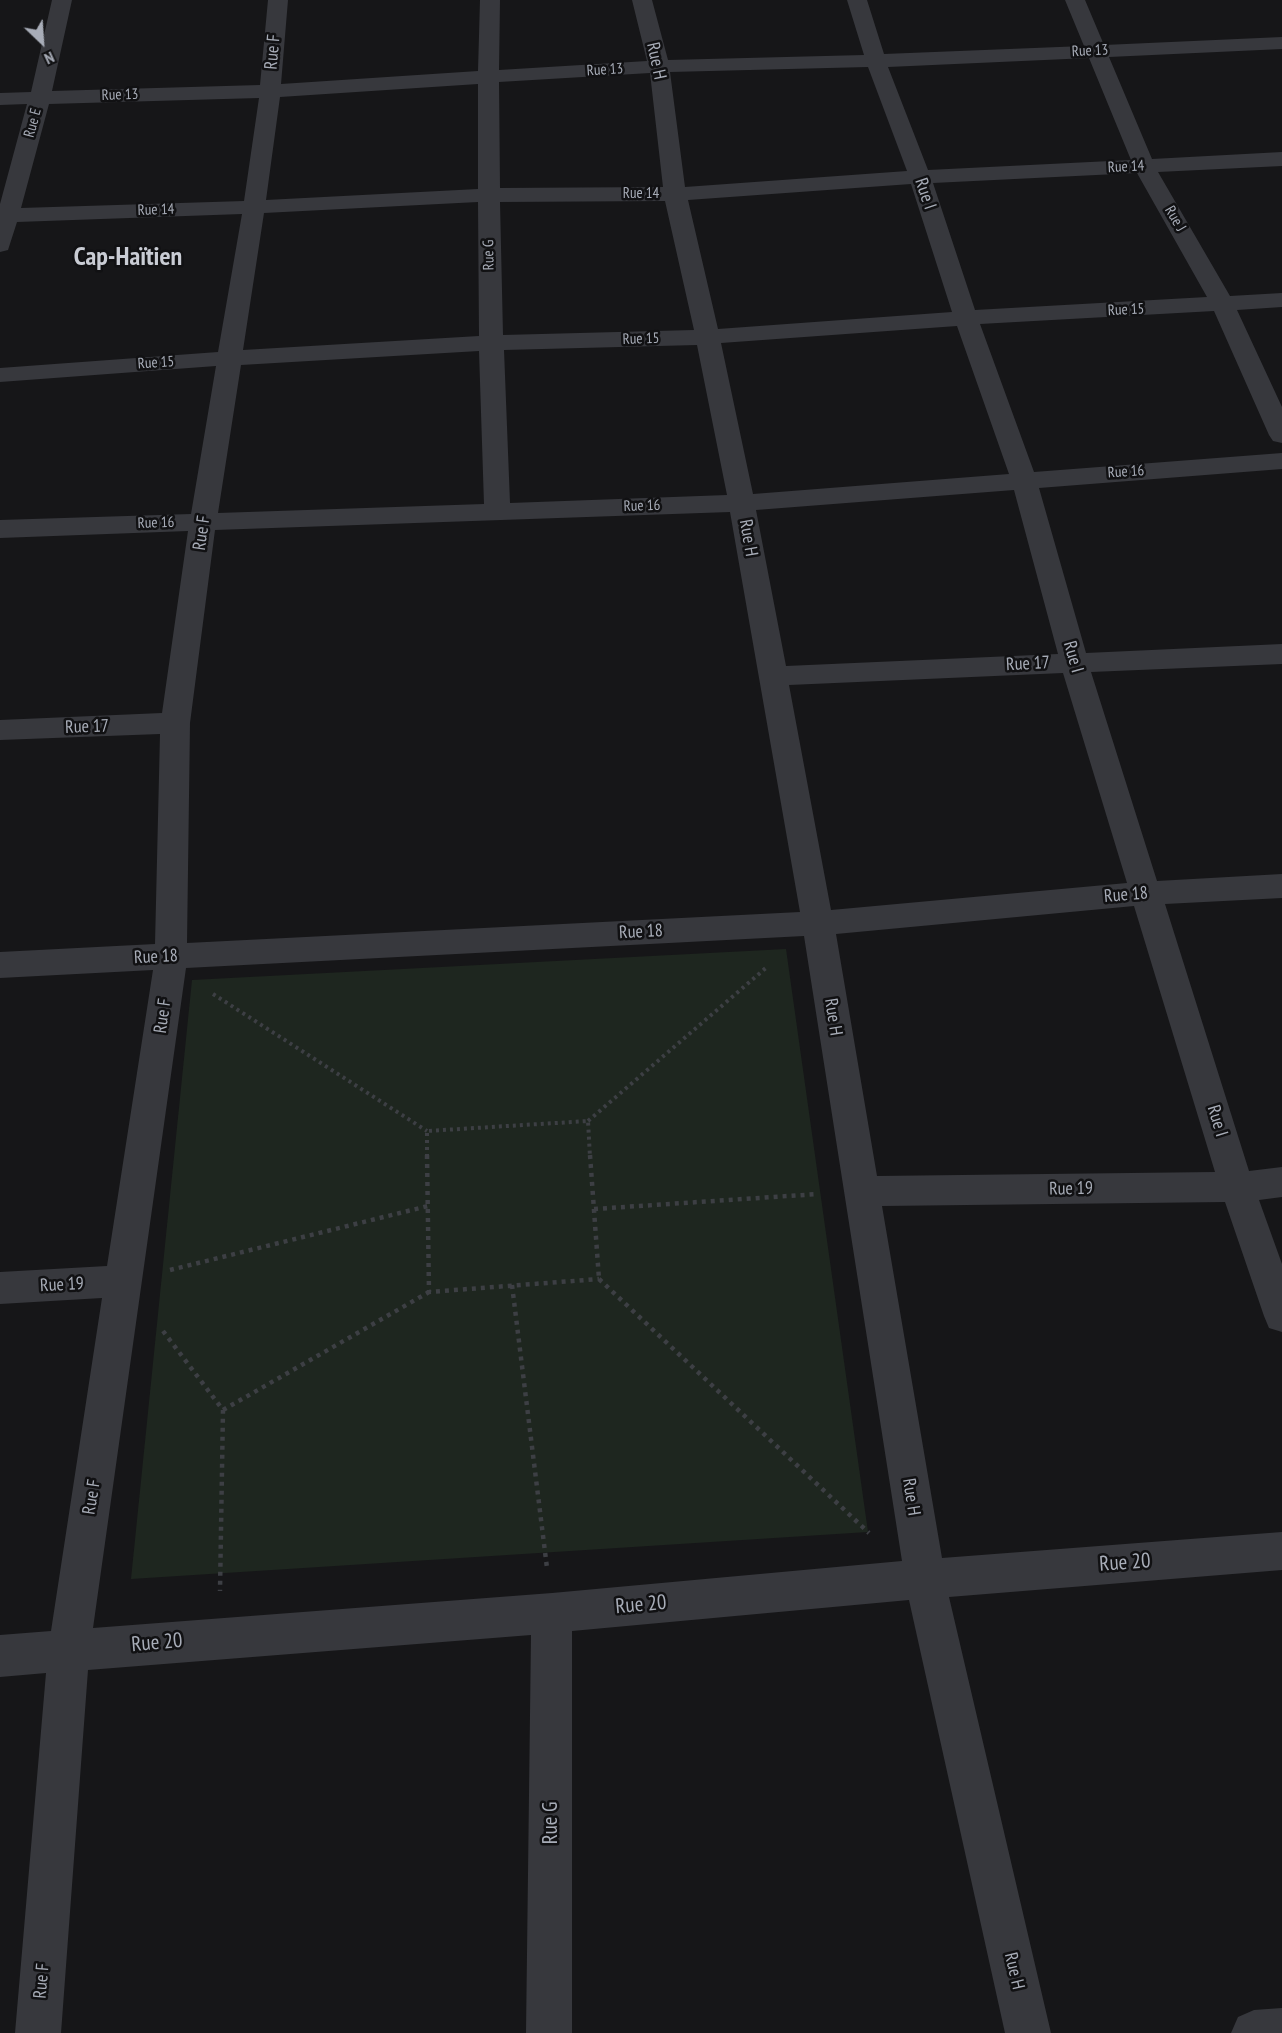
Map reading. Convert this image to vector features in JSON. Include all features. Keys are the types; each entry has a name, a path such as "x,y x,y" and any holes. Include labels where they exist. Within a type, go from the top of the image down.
{"street":[{"name":"Rue E","path":"0,245 4,216 40,97 62,0"},
{"name":"Rue F","path":"38,2033 69,1650 171,957 175,723 203,522 254,207 270,91 278,0"},
{"name":"Rue G","path":"490,0 488,78 490,343 497,510"},
{"name":"Rue H","path":"642,0 659,66 675,194 708,337 742,503 818,923 925,1579 1028,2033"},
{"name":"Rue I","path":"857,0 876,61 920,177 966,318 1024,480 1074,662 1237,1187 1282,1317"},
{"name":"Rue J","path":"1075,0 1144,166 1223,304 1282,435"},
{"name":"Rue 13","path":"0,99 270,91 659,66 876,61 1282,43"},
{"name":"Rue 14","path":"4,216 254,207 489,195 675,194 920,177 1282,159"},
{"name":"Rue 15","path":"0,375 231,358 490,343 708,337 966,318 1282,300"},
{"name":"Rue 16","path":"0,529 742,503 1282,460"},
{"name":"Rue 17","path":"773,676 1282,654"},
{"name":"Rue 17","path":"0,730 175,723"},
{"name":"Rue 18","path":"0,965 818,923 1147,893 1282,886"},
{"name":"Rue 19","path":"860,1191 1237,1187 1282,1182"},
{"name":"Rue 19","path":"0,1288 124,1281"},
{"name":"Rue 20","path":"0,1656 552,1613 925,1579 1282,1551"},
{"name":"Rue G","path":"549,2033 552,1613"},
{"path":"1254,2033 1282,2031"}],"path":[{"path":"171,957 192,980 427,1131 588,1121 818,923"},
{"path":"588,1121 599,1279 868,1532 925,1579"},
{"path":"427,1131 429,1292"},
{"path":"594,1209 860,1191"},
{"path":"219,1638 223,1410 124,1281 428,1206"},
{"path":"223,1410 429,1292 599,1279"},
{"path":"512,1285 552,1613"}],"shaded area":[{"path":"786,949 868,1532 131,1579 192,980"}],"district":[{"name":"Cap-Haïtien","path":"128,258"}]}
